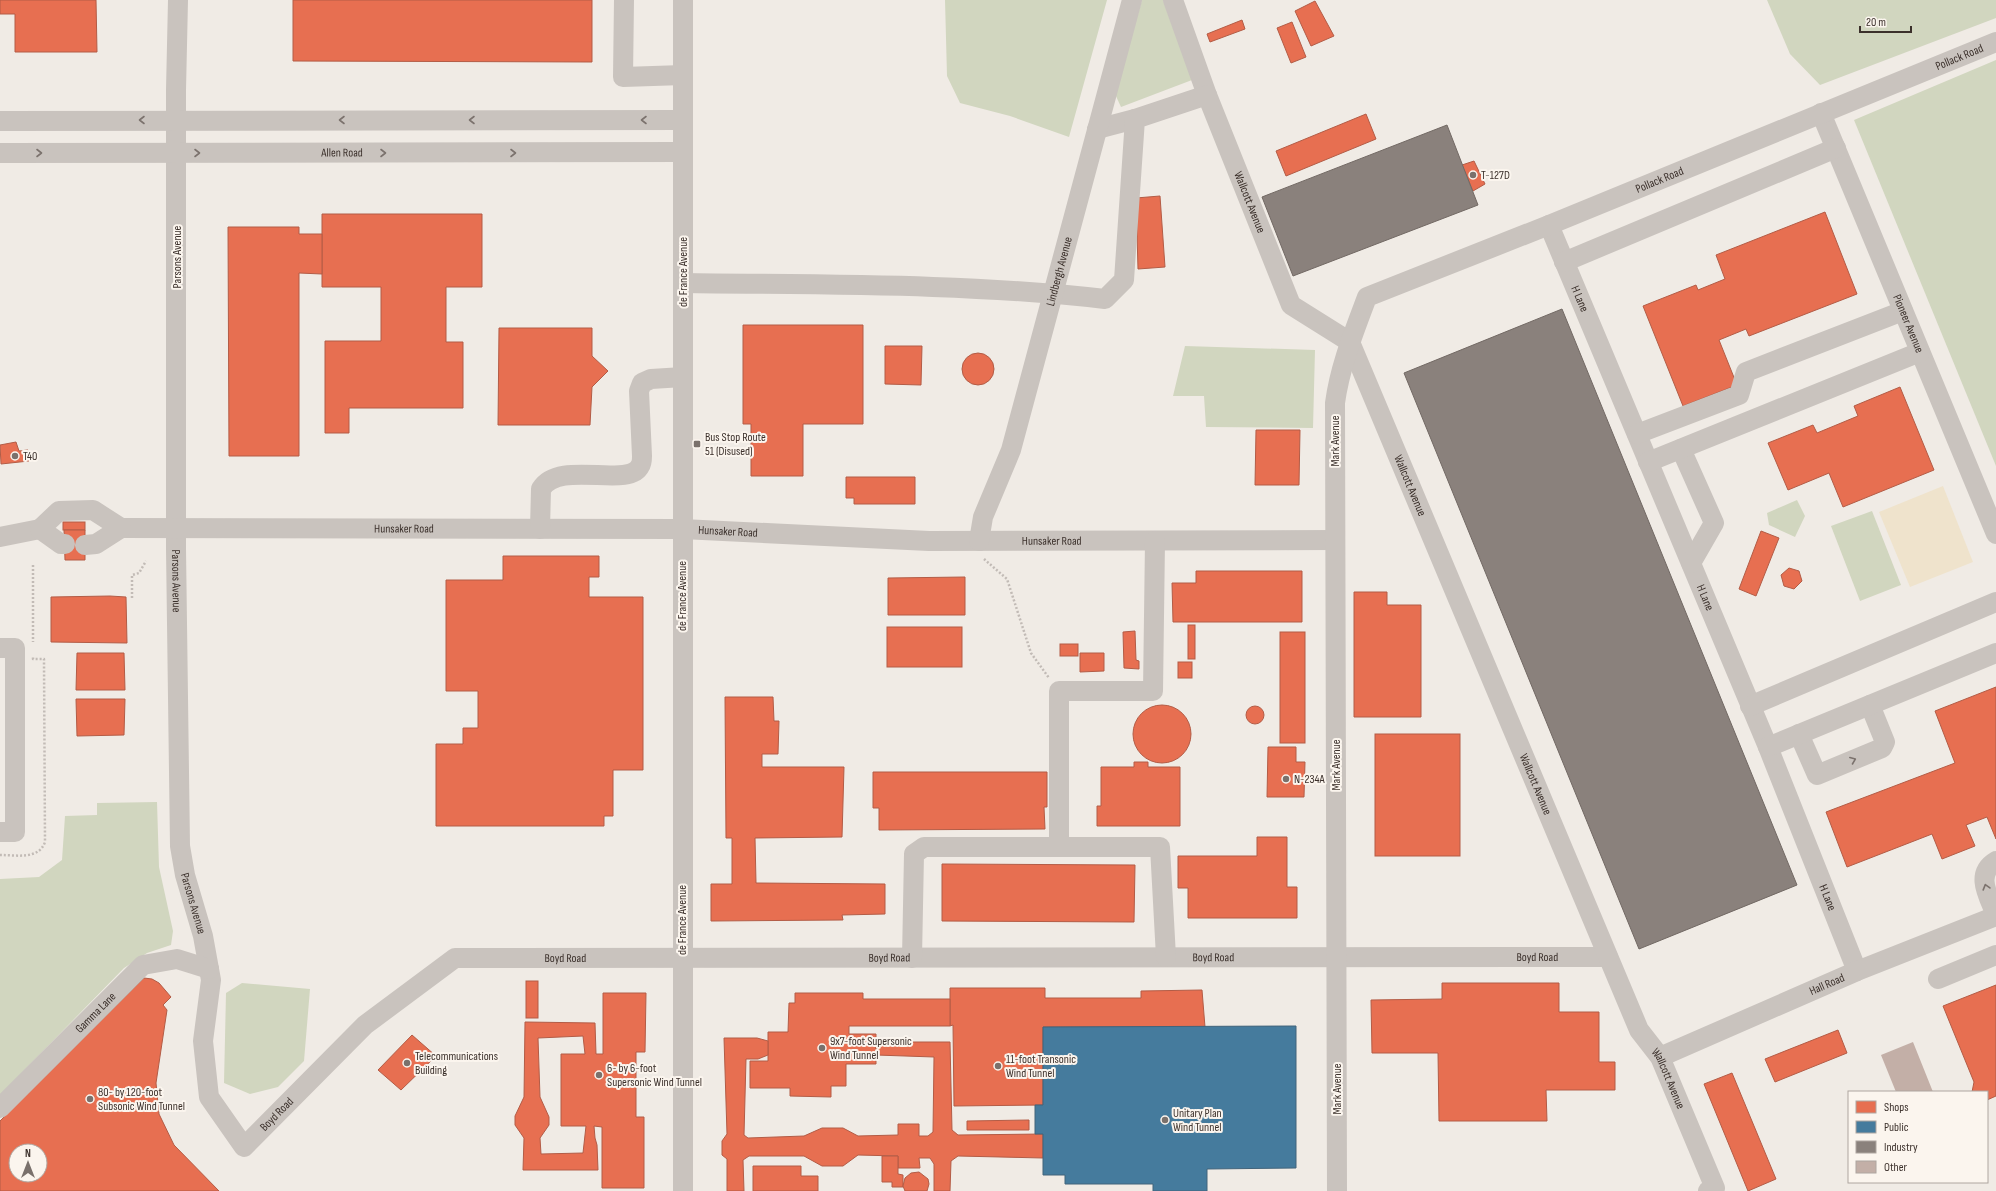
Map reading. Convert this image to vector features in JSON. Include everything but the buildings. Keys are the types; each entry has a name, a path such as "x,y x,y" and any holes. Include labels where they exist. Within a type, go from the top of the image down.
{"street":[{"name":"Parsons Avenue","path":"178,0 176,120 176,528 180,846 185,875 203,936 211,980 203,1041 209,1097 244,1147"},
{"path":"624,0 623,76 683,75"},
{"name":"de France Avenue","path":"683,0 683,1191"},
{"name":"Lindbergh Avenue","path":"979,541 983,517 1011,450 1132,0"},
{"name":"Wallcott Avenue","path":"1173,0 1207,95 1291,305 1350,342 1639,1030 1660,1057 1712,1190"},
{"name":"Pollack Road","path":"1350,342 1367,296 1549,226 1996,42"},
{"path":"1097,129 1135,119 1207,95"},
{"name":"Pioneer Avenue","path":"1821,113 1996,534"},
{"path":"683,283 925,286 1053,293 1105,299 1124,280 1135,119"},
{"path":"0,121 683,120"},
{"path":"1564,262 1836,148"},
{"name":"Allen Road","path":"0,153 683,152"},
{"name":"H Lane","path":"1549,226 1768,747 1857,971"},
{"path":"1637,434 1739,395 1746,372 1903,311"},
{"name":"Mark Avenue","path":"1337,1191 1334,403 1338,377 1350,342"},
{"path":"1648,462 1920,352"},
{"path":"540,529 541,489 550,480 579,475 625,475 634,472 640,466 642,456 639,391 642,384 651,379 683,377"},
{"path":"1670,421 1683,448 1714,523 1691,563"},
{"path":"0,537 40,529 59,511 93,510 121,528 96,544 85,545"},
{"name":"Hunsaker Road","path":"121,528 682,529 929,541 1335,540"},
{"path":"40,529 61,544 65,544"},
{"path":"1060,847 1059,691 1153,691 1155,541"},
{"path":"1750,706 1996,602"},
{"path":"0,648 15,648 15,832 0,832"},
{"path":"1768,747 1996,653"},
{"path":"1799,734 1817,775 1884,746 1885,742 1870,705"},
{"path":"912,958 914,854 924,847 1160,847 1166,957"},
{"path":"1996,861 1987,869 1984,881 1996,915"},
{"name":"Hall Road","path":"1660,1057 1857,971 1996,915"},
{"path":"1938,979 1996,955"},
{"name":"Boyd Road","path":"244,1147 365,1025 455,958 1608,957"},
{"name":"Gamma Lane","path":"0,1108 143,964 177,959 209,969"}],"path":[{"path":"979,541 984,560 1007,579 1031,653 1059,691"},
{"path":"132,598 132,575 139,573 146,561"},
{"path":"32,565 33,646"},
{"path":"0,855 34,854 40,851 45,842 44,659 33,659 33,652"}],"green space":[{"path":"945,0 1107,0 1069,137 1010,116 960,103 947,76"},
{"path":"1142,0 1163,0 1192,80 1121,107 1115,94"},
{"path":"1767,0 1996,0 1996,18 1820,85 1790,54"},
{"path":"1996,60 1996,466 1854,120"},
{"path":"1185,346 1315,350 1313,428 1206,427 1204,396 1173,396"},
{"path":"1797,500 1805,516 1795,537 1769,525 1767,513"},
{"path":"1872,511 1901,585 1860,601 1831,526"},
{"path":"157,802 159,867 173,931 171,945 147,953 124,968 0,1095 0,879 39,877 62,860 65,816 97,815 97,803"},
{"path":"242,983 310,989 304,1061 278,1087 250,1094 224,1083 226,993"}],"sand":[{"path":"1943,486 1973,562 1910,587 1879,512"}],"place":[{"name":"T-127D","path":"1473,175"},
{"name":"Bus Stop Route 51 (Disused)","path":"697,444"},
{"name":"T40","path":"15,456"},
{"name":"N-234A","path":"1286,779"},
{"name":"9x7-foot Supersonic Wind Tunnel","path":"822,1048"},
{"name":"Telecommunications Building","path":"407,1063"},
{"name":"11-foot Transonic Wind Tunnel","path":"998,1066"},
{"name":"6- by 6-foot Supersonic Wind Tunnel","path":"599,1075"},
{"name":"80- by 120-foot Subsonic Wind Tunnel","path":"90,1099"},
{"name":"Unitary Plan Wind Tunnel","path":"1165,1120"}]}
